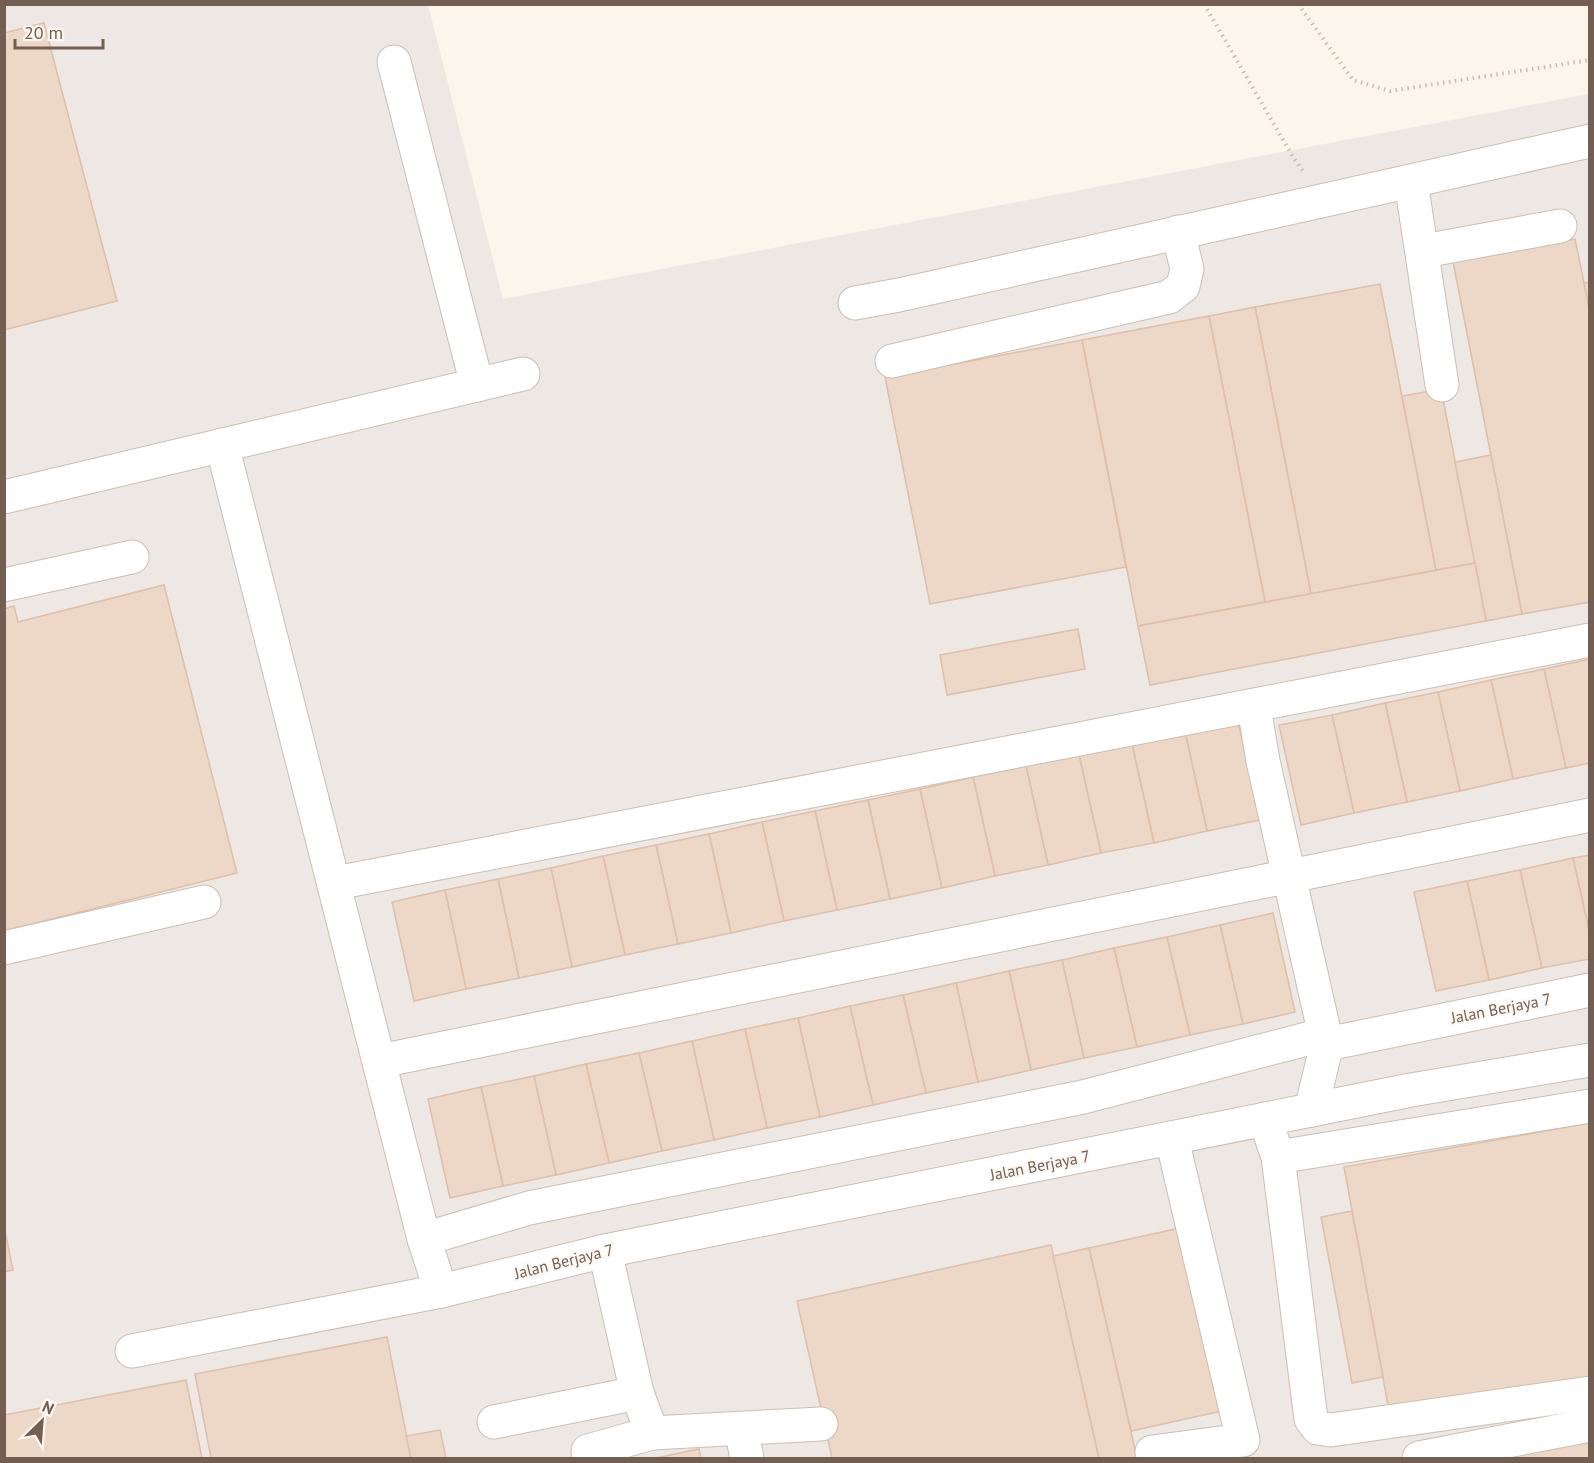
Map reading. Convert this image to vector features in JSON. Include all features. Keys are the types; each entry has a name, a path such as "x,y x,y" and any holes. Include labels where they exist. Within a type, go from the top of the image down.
{"street":[{"path":"394,62 477,384"},
{"path":"855,303 1590,141"},
{"path":"1411,182 1424,251 1442,385"},
{"path":"1424,251 1560,226"},
{"path":"892,361 1169,297 1183,286 1187,269 1178,232"},
{"path":"4,497 523,374"},
{"path":"222,445 336,883 351,959 380,1061 424,1239 441,1292"},
{"path":"4,585 132,558"},
{"path":"336,883 1254,707 1590,640"},
{"path":"1254,707 1263,761 1288,875 1327,1039 1311,1110"},
{"path":"380,1061 1590,815"},
{"path":"4,948 204,902"},
{"name":"Jalan Berjaya 7","path":"424,1239 529,1208 1083,1097 1327,1039 1590,990"},
{"name":"Jalan Berjaya 7","path":"132,1351 441,1292 604,1251 1265,1119 1411,1090 1590,1060"},
{"path":"1278,1157 1590,1106"},
{"path":"1265,1119 1278,1157 1311,1419 1318,1428 1331,1430 1590,1393"},
{"path":"1152,1452 1243,1440 1172,1139"},
{"path":"604,1251 637,1393 652,1433"},
{"path":"494,1422 637,1393"},
{"path":"589,1458 588,1451 652,1433 744,1444 820,1424"},
{"path":"1419,1458 1590,1425"}],"path":[{"path":"1204,4 1293,157 1325,201"},
{"path":"1298,4 1353,80 1390,91 1590,60"}],"shaded area":[{"path":"5,5 428,5 503,299 1589,94 1589,1458 5,1458"}],"building":[{"path":"44,23 117,301 4,330 4,33"},
{"path":"1575,239 1590,312 1590,602 1522,614 1453,262"},
{"path":"1590,282 1590,312 1584,283"},
{"path":"1380,284 1436,570 1311,594 1255,307"},
{"path":"1255,307 1311,594 1265,602 1209,316"},
{"path":"1209,316 1265,602 1138,626 1082,340"},
{"path":"1082,340 1126,567 930,604 885,377"},
{"path":"1441,389 1475,563 1436,570 1402,396"},
{"path":"1491,455 1522,614 1486,621 1455,462"},
{"path":"1475,563 1486,621 1150,685 1138,626"},
{"path":"164,585 237,873 4,931 4,609 14,606 18,622"},
{"path":"1078,629 1085,669 947,695 940,655"},
{"path":"1590,659 1590,763 1566,768 1544,669"},
{"path":"1544,669 1566,768 1513,779 1491,680"},
{"path":"1491,680 1513,779 1460,791 1438,692"},
{"path":"1438,692 1460,791 1407,802 1385,703"},
{"path":"1385,703 1407,802 1354,813 1332,715"},
{"path":"1332,715 1354,813 1301,825 1279,725"},
{"path":"1238,721 1260,820 1207,831 1185,732"},
{"path":"1185,732 1207,831 1154,843 1132,744"},
{"path":"1132,744 1154,843 1101,853 1079,755"},
{"path":"1079,755 1101,853 1048,865 1026,766"},
{"path":"1026,766 1048,865 995,876 973,777"},
{"path":"973,777 995,876 942,888 920,789"},
{"path":"920,789 942,888 890,899 868,800"},
{"path":"868,800 890,899 837,910 815,811"},
{"path":"815,811 837,910 784,921 762,822"},
{"path":"762,822 784,921 731,933 709,834"},
{"path":"709,834 731,933 678,944 656,845"},
{"path":"656,845 678,944 625,955 603,856"},
{"path":"1590,855 1590,935 1573,858"},
{"path":"603,856 625,955 572,967 551,868"},
{"path":"1573,858 1590,935 1590,959 1542,968 1520,870"},
{"path":"551,868 572,967 519,978 498,879"},
{"path":"1520,870 1542,968 1489,980 1467,881"},
{"path":"498,879 519,978 466,989 445,890"},
{"path":"1467,881 1489,980 1436,991 1414,892"},
{"path":"445,890 466,989 414,1001 392,902"},
{"path":"1273,913 1295,1012 1243,1024 1220,925"},
{"path":"1220,925 1243,1024 1190,1035 1167,937"},
{"path":"1167,937 1190,1035 1137,1047 1114,948"},
{"path":"1114,948 1137,1047 1084,1058 1062,960"},
{"path":"1062,960 1084,1058 1031,1070 1009,971"},
{"path":"1009,971 1031,1070 978,1082 956,983"},
{"path":"956,983 978,1082 926,1093 903,995"},
{"path":"903,995 926,1093 873,1105 850,1006"},
{"path":"850,1006 873,1105 820,1117 798,1018"},
{"path":"798,1018 820,1117 767,1128 745,1029"},
{"path":"745,1029 767,1128 714,1140 692,1041"},
{"path":"692,1041 714,1140 662,1151 639,1053"},
{"path":"639,1053 662,1151 609,1163 586,1064"},
{"path":"586,1064 609,1163 556,1175 534,1076"},
{"path":"534,1076 556,1175 503,1186 481,1087"},
{"path":"481,1087 503,1186 450,1198 428,1099"},
{"path":"1590,1123 1590,1380 1390,1416 1344,1167"},
{"path":"1352,1211 1383,1377 1352,1383 1321,1217"},
{"path":"4,1226 13,1270 4,1272"},
{"path":"1180,1228 1222,1411 1131,1431 1089,1248"},
{"path":"1051,1245 1099,1458 832,1458 797,1301"},
{"path":"1089,1248 1137,1458 1099,1458 1053,1256"},
{"path":"387,1337 411,1458 211,1458 195,1374"},
{"path":"186,1380 202,1458 4,1458 4,1415"},
{"path":"440,1430 446,1458 411,1458 406,1436"},
{"path":"1590,1440 1590,1458 1500,1458"},
{"path":"699,1449 701,1458 656,1458"}]}
